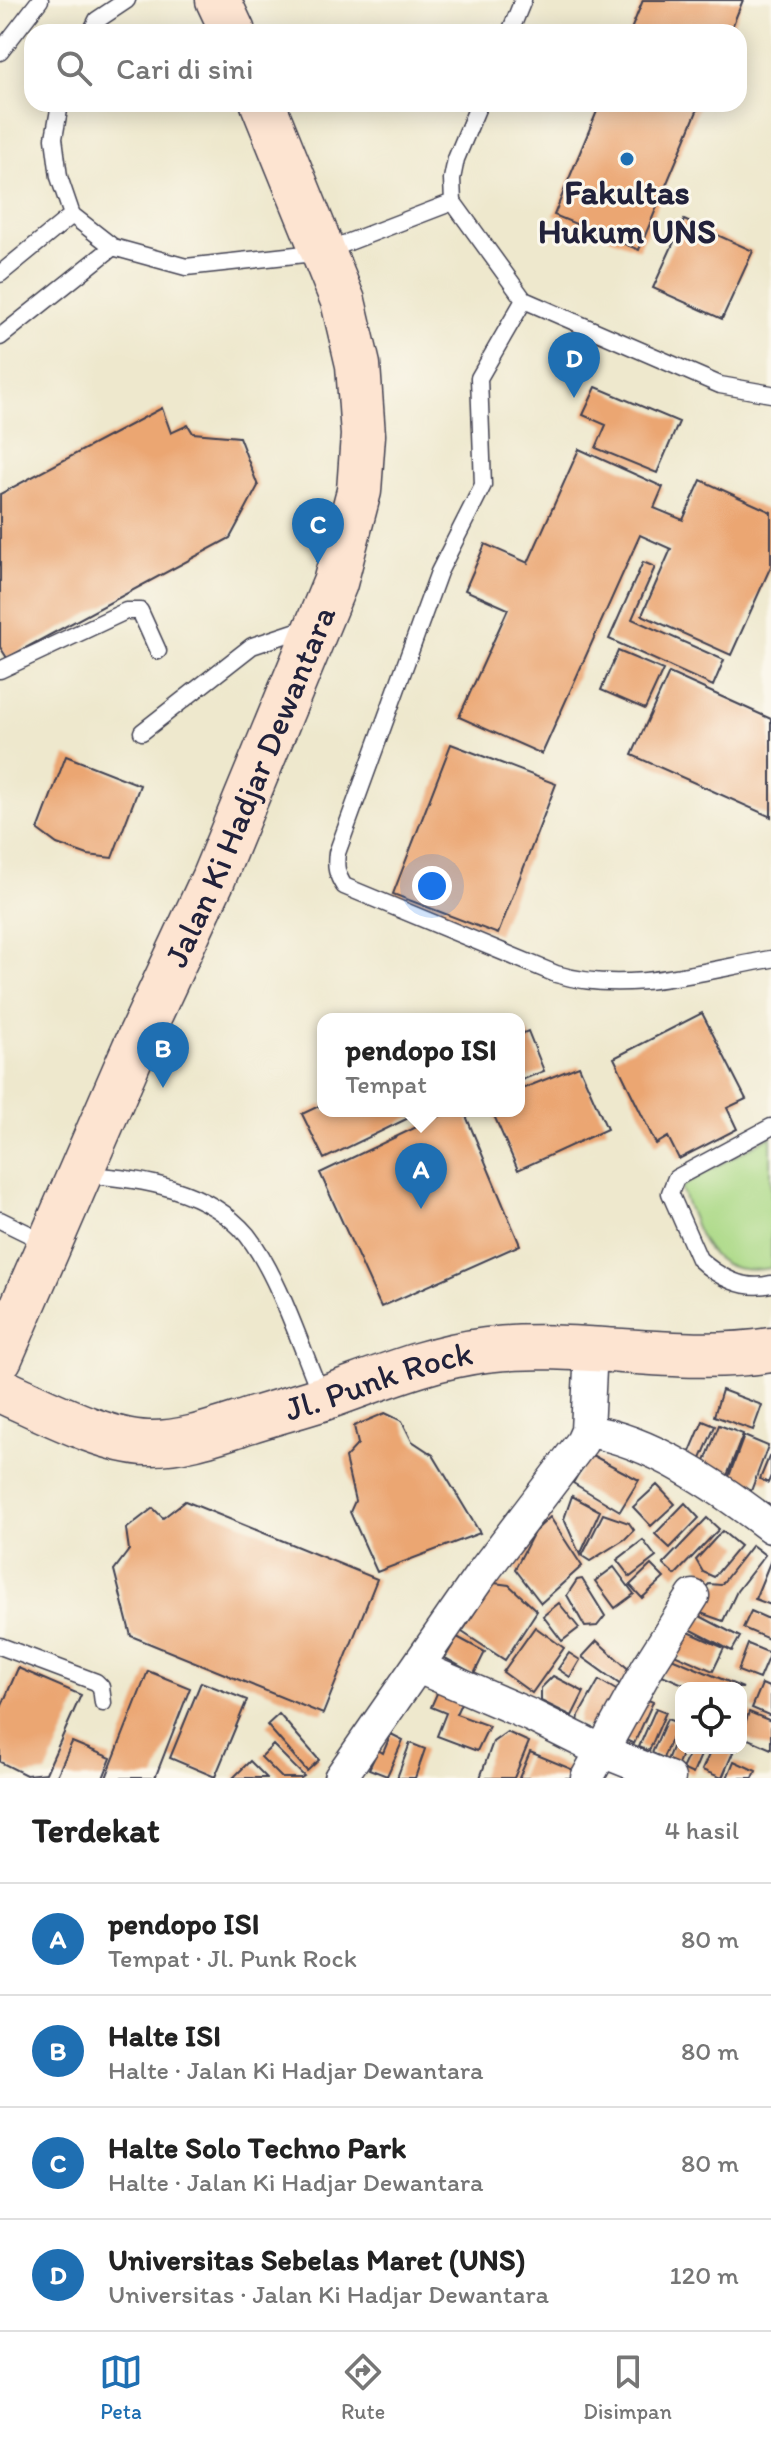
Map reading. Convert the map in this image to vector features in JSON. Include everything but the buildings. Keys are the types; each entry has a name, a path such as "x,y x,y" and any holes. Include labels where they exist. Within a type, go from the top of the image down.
{"main road":[{"path":"218,0 229,24"},
{"name":"Jalan Ki Hadjar Dewantara","path":"0,1358 134,1049 213,879 335,583 359,491 363,435 358,365 343,301 266,112"},
{"name":"Jl. Punk Rock","path":"0,1390 105,1433 147,1443 180,1440 207,1433 323,1398 421,1363 452,1356 516,1349 713,1355 771,1350"}],"street":[{"path":"340,1778 480,1576 582,1442 587,1431 591,1349"},
{"path":"587,1431 611,1435 665,1458 751,1510 771,1527"},
{"path":"595,1764 648,1667 693,1596"},
{"path":"418,1667 532,1716 595,1764 669,1778"}],"lane":[{"path":"0,52 40,0"},
{"path":"95,24 127,0"},
{"path":"513,24 523,0"},
{"path":"59,112 54,138 59,177 72,215 113,247 186,267 323,252 453,202"},
{"path":"476,112 456,159 452,179 453,202 524,300 720,385 771,394"},
{"path":"0,274 72,215"},
{"path":"0,337 113,247"},
{"path":"524,300 479,378 483,485 439,572 337,853 335,866 338,877 344,886 581,982 646,981 771,959"},
{"path":"0,670 126,611 140,611 158,651"},
{"path":"142,732 252,646 318,624"},
{"path":"771,1127 676,1178 670,1193 699,1259 717,1274 743,1285 771,1284"},
{"path":"80,1174 160,1184 207,1202 246,1235 274,1280 323,1398"},
{"path":"0,1220 50,1245"},
{"path":"0,1646 96,1682 104,1694 103,1703"}],"green space":[{"path":"771,1136 771,1268 750,1270 733,1267 719,1260 701,1238 681,1188"}],"place":[{"name":"Fakultas Hukum UNS","path":"627,159"},
{"name":"Universitas Sebelas Maret (UNS)","path":"574,398"},
{"name":"Halte Solo Techno Park","path":"318,564"},
{"name":"Halte ISI","path":"163,1088"},
{"name":"pendopo ISI","path":"421,1209"}]}
